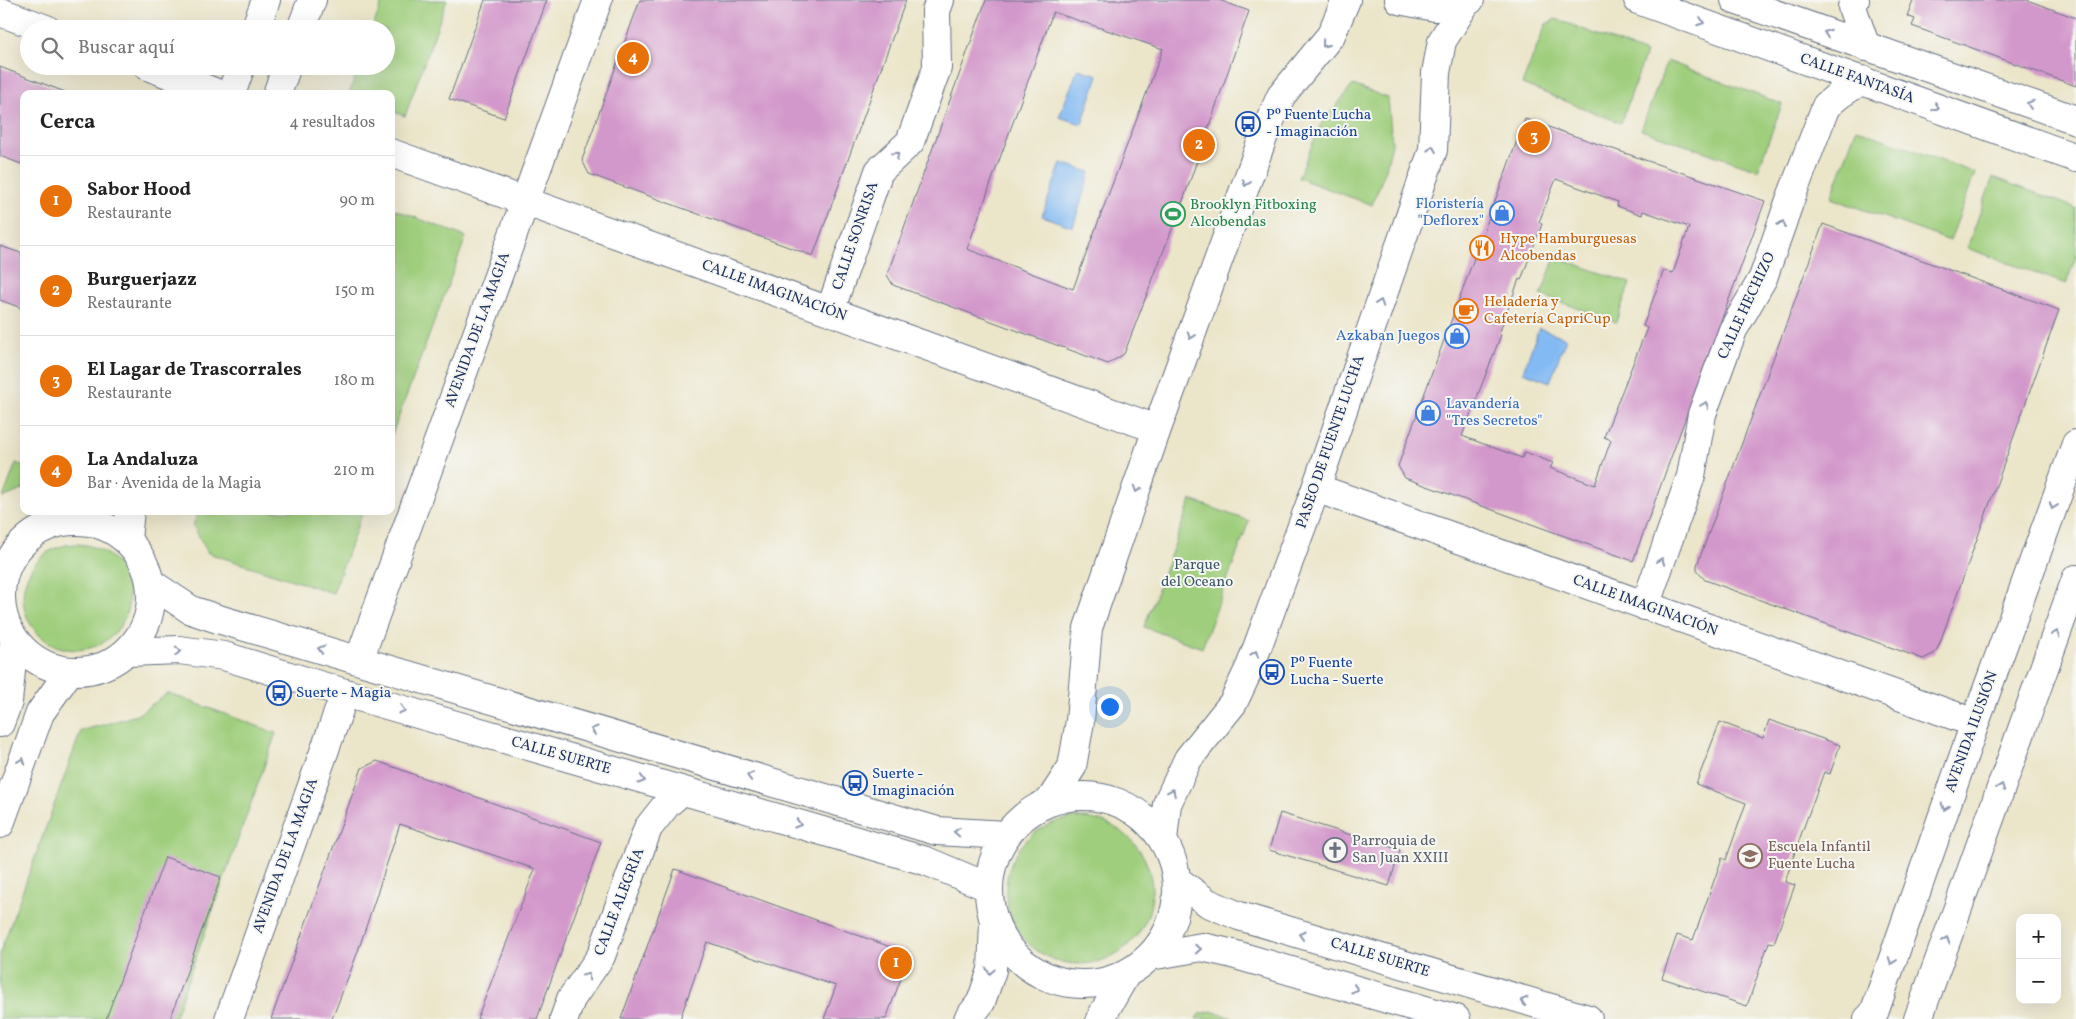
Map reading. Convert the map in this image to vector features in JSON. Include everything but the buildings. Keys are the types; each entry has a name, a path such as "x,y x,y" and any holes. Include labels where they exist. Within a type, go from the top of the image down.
{"street":[{"path":"258,20 266,0"},
{"path":"304,20 312,0"},
{"name":"AVENIDA DE LA MAGIA","path":"359,660 598,0"},
{"name":"CALLE SONRISA","path":"830,311 879,171 910,142 937,68 936,11 940,0"},
{"path":"1050,801 1072,767 1080,721 1088,628 1157,429 1265,132 1281,96 1331,36 1346,0"},
{"path":"1399,0 1435,7 1469,1"},
{"name":"CALLE FANTASÍA","path":"1638,0 2076,158"},
{"path":"1735,0 2076,120"},
{"path":"1855,0 1852,7 1866,47"},
{"name":"PASEO DE FUENTE LUCHA","path":"1163,840 1167,804 1188,759 1234,703 1250,667 1316,488 1433,150 1436,73 1442,41 1469,1"},
{"path":"0,12 22,20"},
{"path":"171,75 209,90"},
{"path":"232,90 238,75"},
{"path":"278,90 284,75"},
{"name":"CALLE HECHIZO","path":"1645,606 1691,476 1702,414 1733,330 1763,278 1826,106 1862,80"},
{"name":"CALLE IMAGINACIÓN","path":"395,154 1157,429"},
{"name":"AVENIDA ILUSIÓN","path":"1868,1019 1874,1013 1975,723 2076,444"},
{"name":"CALLE IMAGINACIÓN","path":"1316,488 1975,723"},
{"path":"127,539 130,515"},
{"path":"66,516 99,523 127,539 142,556 152,584 148,622 129,652 99,669 69,672 45,666 24,652 14,640 1,612 3,578 10,546 42,527 66,516"},
{"path":"1918,1019 2076,578"},
{"path":"152,584 191,610 937,831 1006,835"},
{"path":"0,723 8,702 14,640"},
{"name":"CALLE SUERTE","path":"129,652 179,650 224,656 345,693 926,861 988,887"},
{"path":"0,824 40,713 69,672"},
{"name":"AVENIDA DE LA MAGIA","path":"228,1019 345,693"},
{"name":"CALLE ALEGRÍA","path":"564,1019 571,999 601,956 648,828 668,804 682,791"},
{"path":"968,1019 981,1002 992,970 994,922 988,887 993,860 1006,835 1025,815 1050,801 1092,796 1133,810 1163,840 1175,866 1178,881 1174,917 1164,938 1150,956 1126,974 1088,984 1048,978 1015,956 994,922"},
{"name":"CALLE SUERTE","path":"1178,881 1208,903 1239,916 1588,1019"},
{"path":"1150,956 1202,947 1456,1019"},
{"path":"1100,1019 1126,974"}],"green space":[{"path":"383,0 447,0 405,116 395,112 395,90 350,90 356,75 395,75 395,20 375,20"},
{"path":"1556,19 1646,53 1621,123 1522,84 1546,24"},
{"path":"1667,61 1782,104 1758,170 1641,130"},
{"path":"1353,85 1388,98 1392,143 1386,169 1372,205 1298,178 1321,124"},
{"path":"1856,129 1975,173 1950,241 1831,198"},
{"path":"1993,177 2076,208 2076,257 2066,284 1967,248"},
{"path":"395,210 466,237 395,426"},
{"path":"1555,257 1630,283 1616,322 1541,295"},
{"path":"16,463 20,464 20,491 3,498"},
{"name":"Parque del Oceano","path":"1191,500 1249,521 1202,648 1144,627"},
{"path":"197,515 362,515 333,593 208,553 193,526"},
{"path":"76,544 96,548 113,560 125,577 129,597 125,617 113,634 96,646 76,650 56,646 39,634 27,617 23,597 27,577 39,560 56,548"},
{"path":"168,693 276,733 174,1019 0,1019 0,953 81,731 137,715"},
{"path":"1079,818 1107,824 1130,840 1146,863 1152,891 1146,919 1130,942 1107,958 1079,964 1051,958 1028,942 1012,919 1006,891 1012,863 1028,840 1051,824"},
{"path":"1211,1011 1236,1019 1196,1019 1198,1015"}],"water":[{"path":"1078,69 1098,75 1082,124 1059,117"},
{"path":"1061,163 1090,172 1073,227 1042,216"},
{"path":"1539,328 1566,338 1550,382 1523,372"}],"place":[{"name":"La Andaluza","path":"633,58"},
{"name":"Pº Fuente Lucha - Imaginación","path":"1248,124"},
{"name":"El Lagar de Trascorrales","path":"1534,137"},
{"name":"Burguerjazz","path":"1199,145"},
{"name":"Floristería \"Deflorex\"","path":"1502,213"},
{"name":"Brooklyn Fitboxing Alcobendas","path":"1173,214"},
{"name":"Hype Hamburguesas Alcobendas","path":"1482,248"},
{"name":"Heladería y Cafetería CapriCup","path":"1466,311"},
{"name":"Azkaban Juegos","path":"1457,336"},
{"name":"Lavandería \"Tres Secretos\"","path":"1428,413"},
{"name":"Pº Fuente Lucha - Suerte","path":"1272,672"},
{"name":"Suerte - Magia","path":"279,693"},
{"name":"Suerte - Imaginación","path":"855,783"},
{"name":"Parroquia de San Juan XXIII","path":"1335,850"},
{"name":"Escuela Infantil Fuente Lucha","path":"1750,856"},
{"name":"Sabor Hood","path":"896,963"}]}
